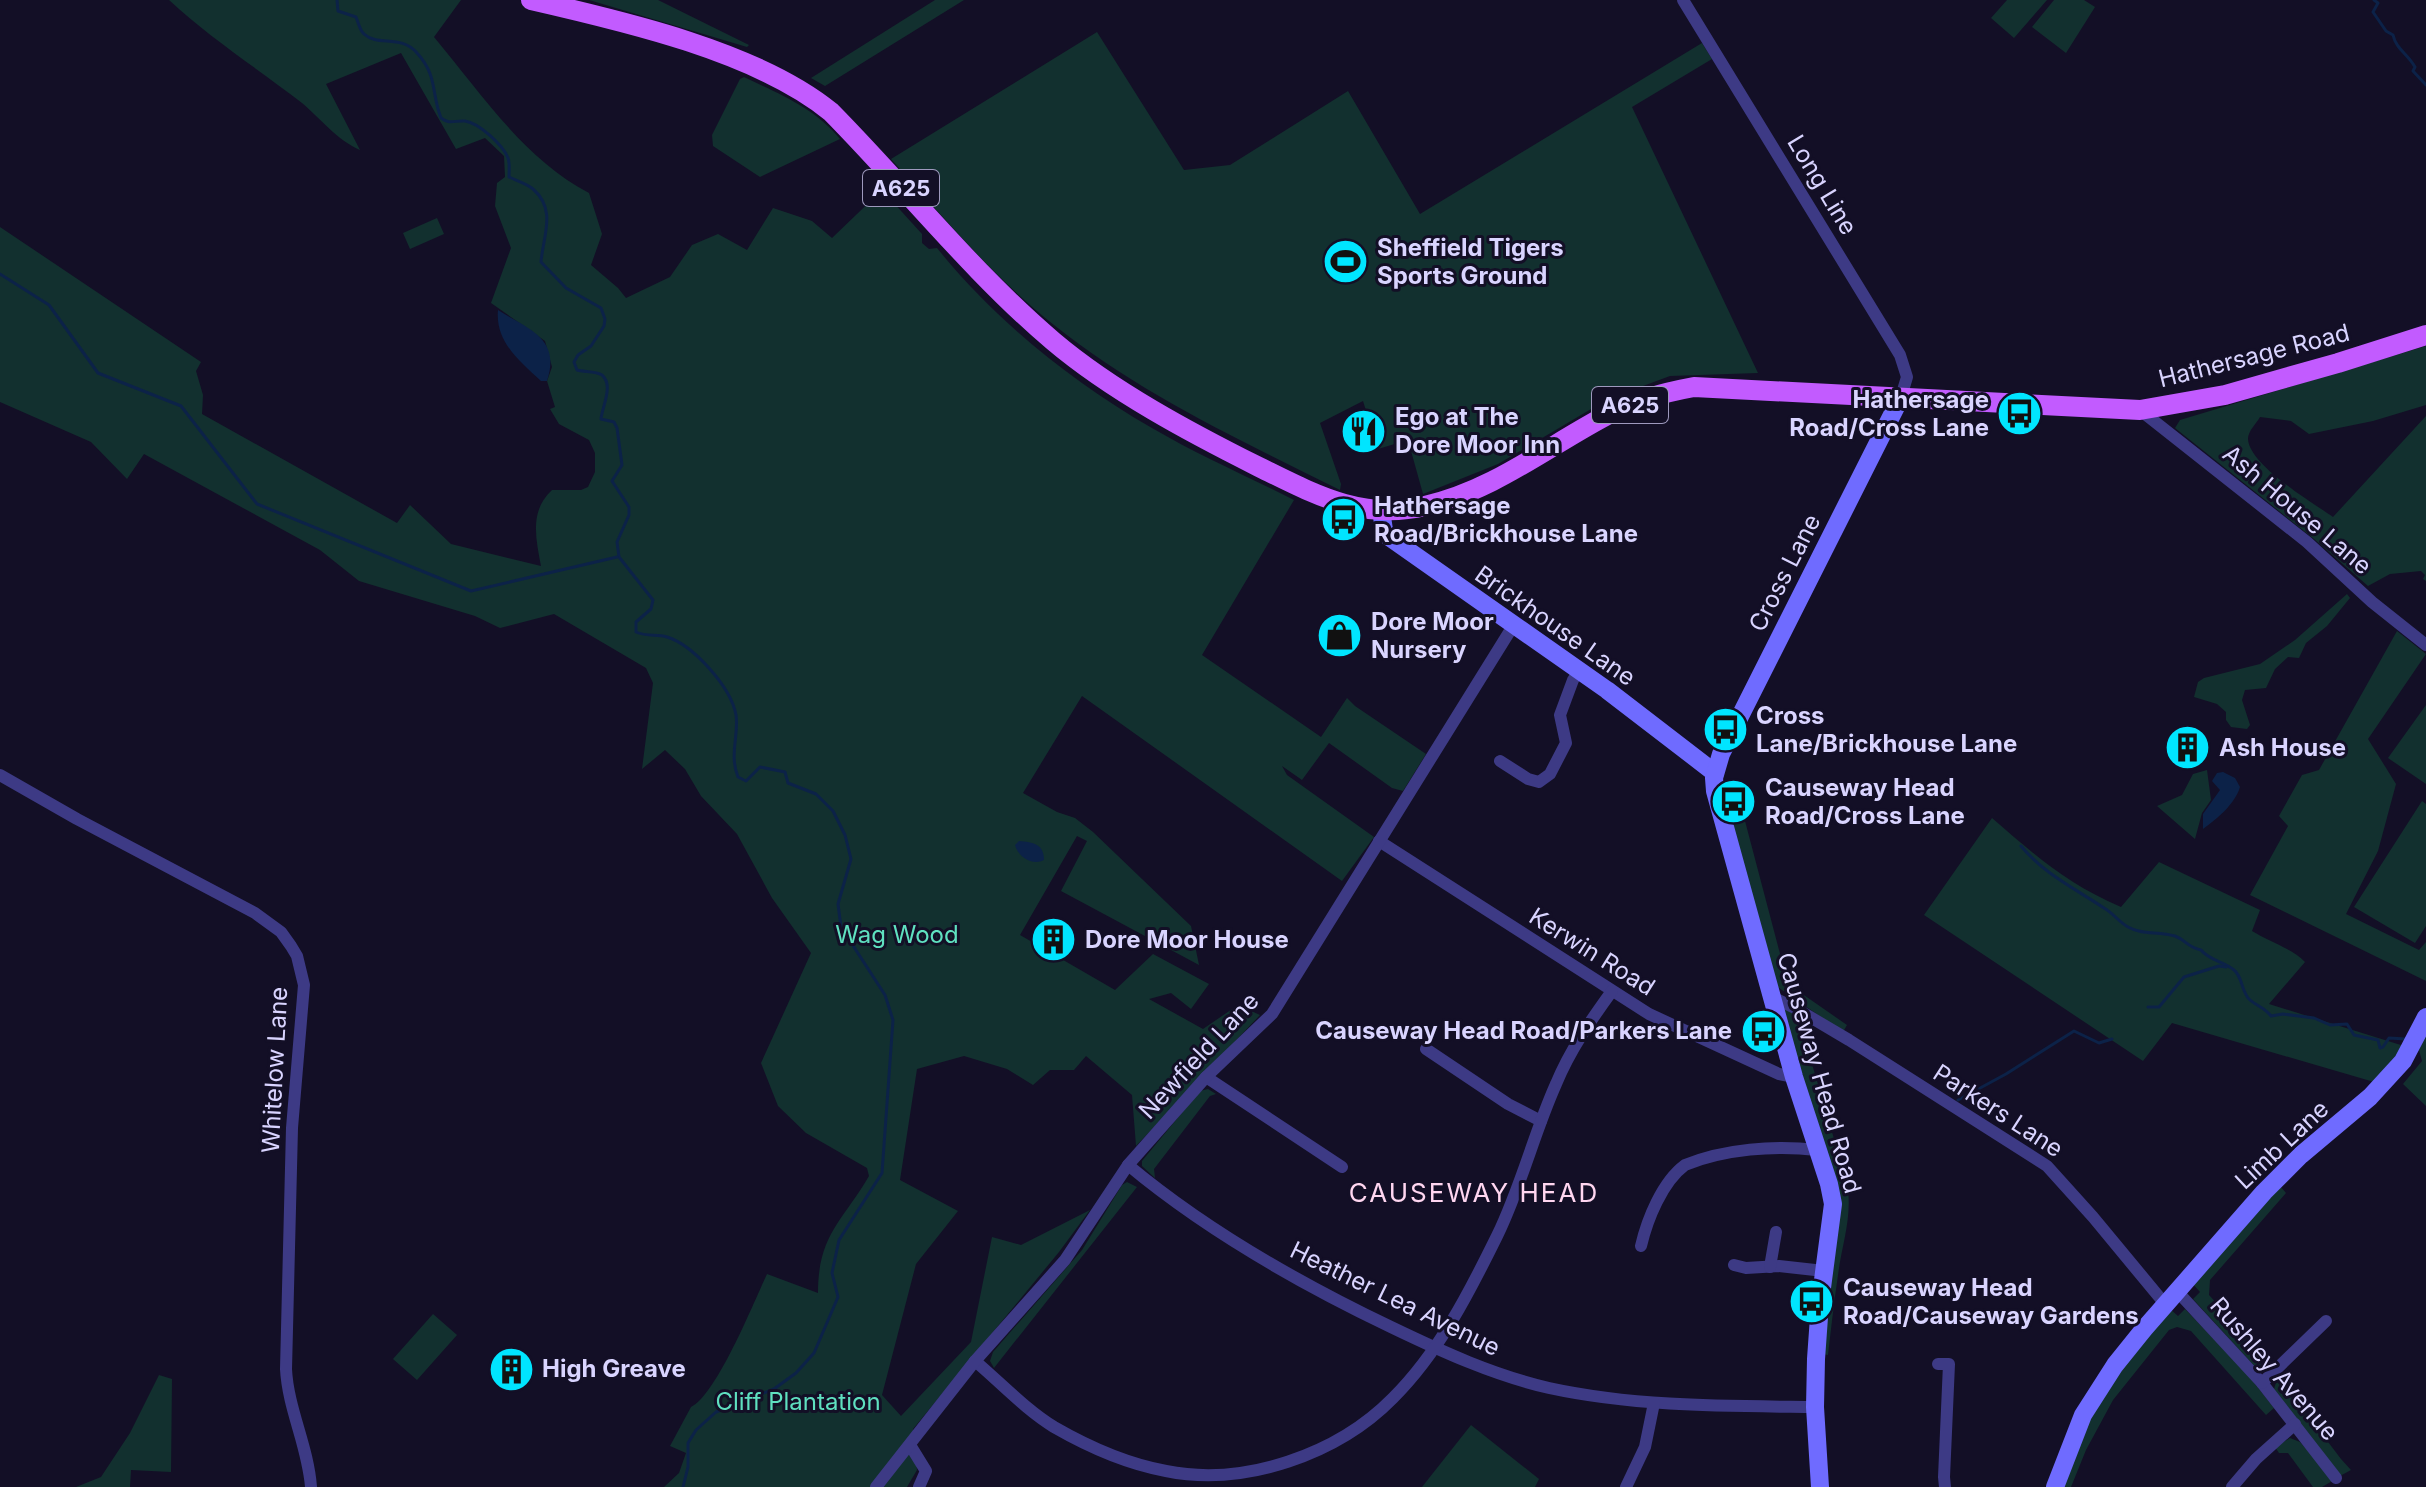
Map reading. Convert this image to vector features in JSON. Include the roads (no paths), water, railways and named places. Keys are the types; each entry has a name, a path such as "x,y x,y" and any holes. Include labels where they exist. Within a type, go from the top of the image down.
{"main road":[{"name":"A625","path":"531,0 648,30 762,70 792,85 831,112 961,254 1036,326 1077,359 1207,439 1309,491 1346,506 1381,510 1423,507 1465,494 1509,474 1616,411 1672,391 1722,387 1901,397"},
{"name":"Hathersage Road","path":"1901,397 2055,408 2140,410 2225,395 2426,335"}],"street":[{"name":"Long Line","path":"1683,0 1900,355 1907,377 1901,397"},
{"name":"Cross Lane","path":"1715,773 1721,754 1901,397"},
{"name":"Ash House Lane","path":"2140,410 2307,542 2372,602 2426,645"},
{"name":"Brickhouse Lane","path":"1381,510 1384,530 1389,537 1579,671 1715,773"},
{"name":"Newfield Lane","path":"876,1487 975,1361 1065,1260 1128,1165 1206,1077 1272,1014 1513,626"},
{"path":"1500,761 1528,779 1539,782 1550,774 1566,743 1560,715 1579,671"},
{"name":"Causeway Head Road","path":"1715,773 1715,791 1794,1077 1833,1204 1816,1359 1815,1407 1820,1487"},
{"name":"Whitelow Lane","path":"0,775 255,913 281,932 297,956 305,998 292,1128 286,1369 287,1386 306,1448 311,1487"},
{"name":"Kerwin Road","path":"1379,841 1668,1024 1779,1074 1794,1077"},
{"path":"975,1361 1046,1421 1075,1438 1146,1467 1208,1474 1276,1465 1295,1460 1333,1442 1382,1409 1415,1374 1461,1306 1498,1233 1567,1060 1612,991"},
{"name":"Parkers Lane","path":"1772,997 1822,1024 2047,1166 2170,1297"},
{"name":"Limb Lane","path":"2055,1487 2072,1440 2115,1365 2170,1297 2264,1192 2301,1155 2370,1097 2403,1061 2426,1017"},
{"path":"1426,1049 1508,1104 1541,1121"},
{"path":"1206,1077 1342,1167"},
{"path":"1641,1246 1649,1215 1677,1172 1685,1165 1754,1150 1817,1150"},
{"name":"Heather Lea Avenue","path":"1128,1165 1183,1208 1271,1263 1365,1315 1488,1371 1586,1395 1654,1403 1815,1407"},
{"path":"1770,1267 1776,1232"},
{"path":"1734,1265 1824,1271"},
{"name":"Rushley Avenue","path":"2170,1297 2262,1383 2336,1478"},
{"path":"2262,1383 2326,1321"},
{"path":"1945,1487 1949,1362"},
{"path":"1626,1487 1645,1447 1654,1403"},
{"path":"2232,1487 2256,1459 2295,1424"},
{"path":"910,1445 926,1471 919,1487"}],"water":[{"path":"498,310 531,330 546,345 550,355 547,381 541,381 510,350 500,331"},
{"path":"2223,772 2235,778 2240,787 2238,793 2220,816 2203,829 2203,814 2220,790 2212,781 2217,773"},
{"path":"1019,841 1037,845 1042,850 1044,860 1035,862 1023,857 1015,845"}],"waterway":[{"path":"337,0 338,11 356,17 361,31 370,38 404,44 417,53 431,77 441,118 450,122 471,123 490,135 501,147 509,160 509,177 533,189 545,206 547,224 541,262 566,288 601,308 604,326 591,346 574,362 577,370 602,375 607,384 601,419 614,422 617,428 622,465 612,481 629,507 629,515 617,542 619,557 653,600 651,609 636,622 636,632 667,637 677,642 699,658 719,680 736,715 734,761 738,777 746,781 760,767 785,772 788,783 816,794 833,811 845,835 851,859 838,904 841,927 885,995 893,1020 882,1173 839,1240 832,1273 838,1297 814,1353 796,1373 774,1389 716,1412 696,1430 688,1443 688,1467 683,1487"},
{"path":"2374,0 2378,3 2373,12 2386,31 2393,35 2415,67 2413,71 2426,85"},
{"path":"0,274 49,305 98,373 181,406 257,504 471,591 617,557"},
{"path":"1323,623 1323,628"},
{"path":"1324,630 1331,643 1341,649"},
{"path":"2021,846 2049,872 2128,927 2175,936 2230,967 2237,973 2247,997 2271,1016 2283,1014 2314,1018 2330,1025 2347,1024 2354,1035 2378,1040 2380,1048 2389,1038 2406,1039"},
{"path":"2148,1007 2159,1007 2184,977 2219,966 2226,967"},
{"path":"1958,1100 2074,1031 2099,1043 2112,1039"}],"place":[{"name":"Sheffield Tigers Sports Ground","path":"1346,262"},
{"name":"Hathersage Road/Cross Lane","path":"2020,414"},
{"name":"Ego at The Dore Moor Inn","path":"1364,431"},
{"name":"Hathersage Road/Brickhouse Lane","path":"1343,520"},
{"name":"Dore Moor Nursery","path":"1340,636"},
{"name":"Cross Lane/Brickhouse Lane","path":"1725,730"},
{"name":"Ash House","path":"2188,748"},
{"name":"Causeway Head Road/Cross Lane","path":"1734,802"},
{"name":"Dore Moor House","path":"1054,940"},
{"name":"Causeway Head Road/Parkers Lane","path":"1763,1031"},
{"name":"Causeway Head Road/Causeway Gardens","path":"1812,1302"},
{"name":"High Greave","path":"511,1369"}],"district":[{"name":"CAUSEWAY HEAD","path":"1474,1193"}],"park label":[{"name":"Wag Wood","path":"897,935"},
{"name":"Cliff Plantation","path":"798,1402"}]}
